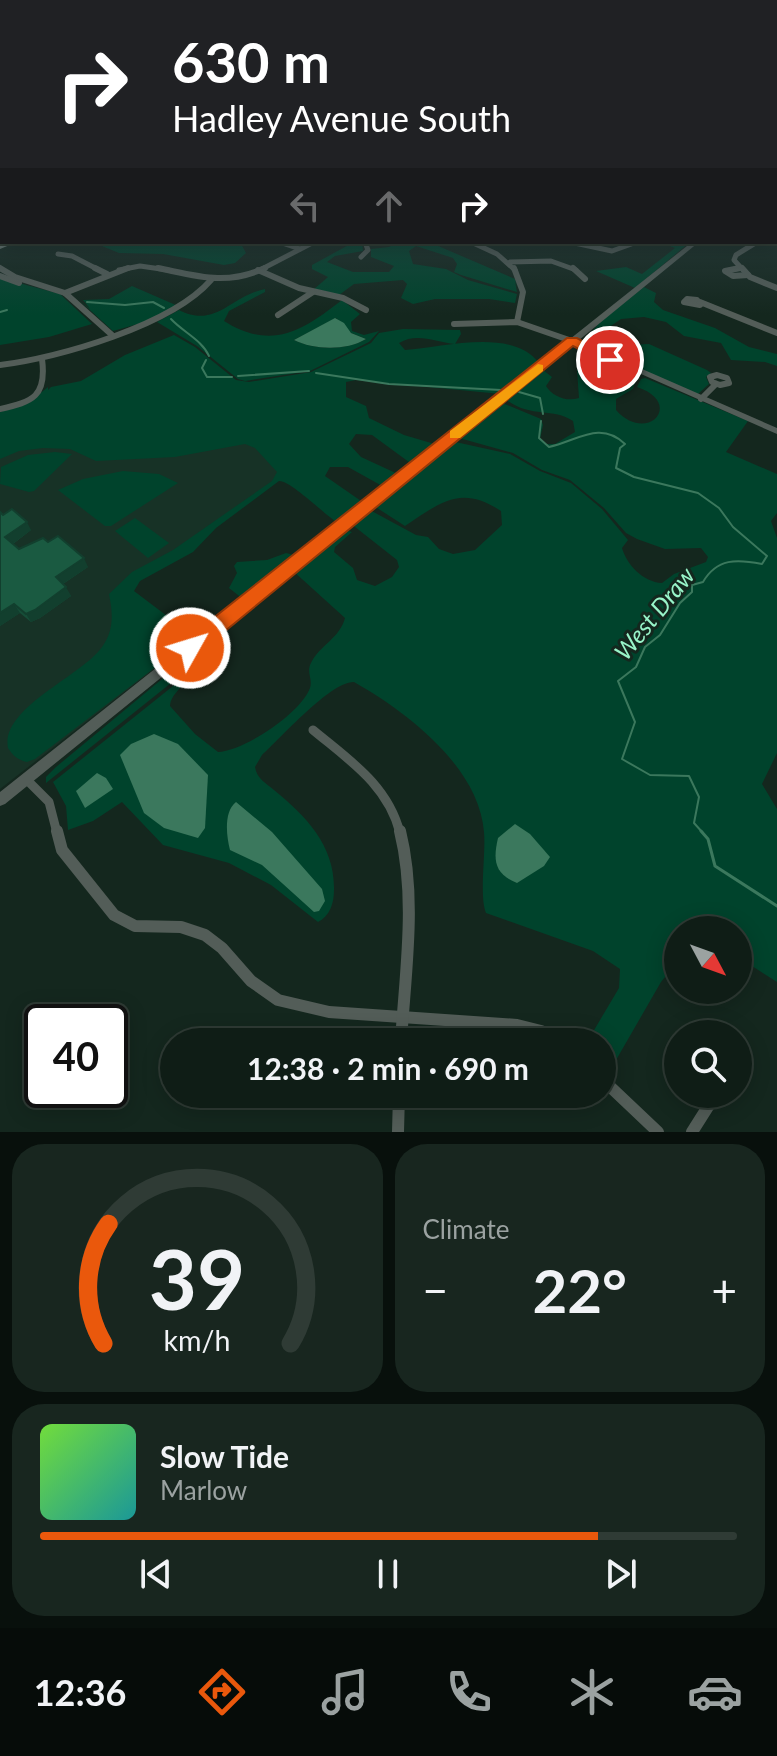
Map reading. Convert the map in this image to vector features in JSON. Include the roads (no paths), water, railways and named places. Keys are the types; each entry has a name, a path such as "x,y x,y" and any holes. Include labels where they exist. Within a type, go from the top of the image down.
{"street":[{"path":"285,244 300,249"},
{"path":"65,293 107,274 145,266 211,280 234,279 310,244"},
{"path":"361,257 368,250 366,244"},
{"path":"476,244 502,254 510,262 523,291 517,322"},
{"path":"577,244 607,252 625,250 634,244"},
{"path":"0,800 693,244"},
{"path":"739,266 742,253 754,244"},
{"path":"58,254 72,256 107,274"},
{"path":"510,262 554,261 577,270 585,279"},
{"path":"739,266 748,275 777,288"},
{"path":"739,266 725,272 733,276 748,275"},
{"path":"0,268 15,277 65,293 112,335"},
{"path":"258,270 313,292 339,297 366,310"},
{"path":"0,276 39,285"},
{"path":"0,365 78,350 183,306 201,293 211,280"},
{"path":"278,315 313,292"},
{"path":"700,302 777,333"},
{"path":"454,324 517,322 572,341 777,431"},
{"path":"0,409 25,401 41,390 46,381 42,359"},
{"path":"701,399 716,384"},
{"path":"313,730 377,786 392,808 404,837 408,881 402,1028"},
{"path":"26,779 49,802 62,850 121,920 139,927 176,927 205,935 222,948 251,981 284,1003 318,1011 529,1028"},
{"path":"616,1092 658,1132"},
{"path":"398,1132 399,1108"},
{"path":"692,1132 707,1108"}],"waterway":[{"name":"West Draw","path":"87,302 125,305 153,302 164,308"},
{"name":"West Draw","path":"0,312 7,310"},
{"name":"West Draw","path":"171,319 202,345 209,356"},
{"name":"West Draw","path":"206,360 202,368 207,377 232,377"},
{"name":"West Draw","path":"238,376 309,371"},
{"name":"West Draw","path":"316,373 389,384 501,390"},
{"name":"West Draw","path":"519,392 540,398 543,414"},
{"name":"West Draw","path":"541,421 539,438 549,447 588,434 616,437 625,444 620,448 616,468 634,477 698,493 719,508 733,527 767,556 762,564 744,561 721,564 703,582 692,585 692,592 680,603 660,635 645,647 636,667 618,681 635,722 622,759 650,775 689,776 699,797 694,823 703,833"},
{"name":"West Draw","path":"701,831 708,839 715,866 777,906"}]}
